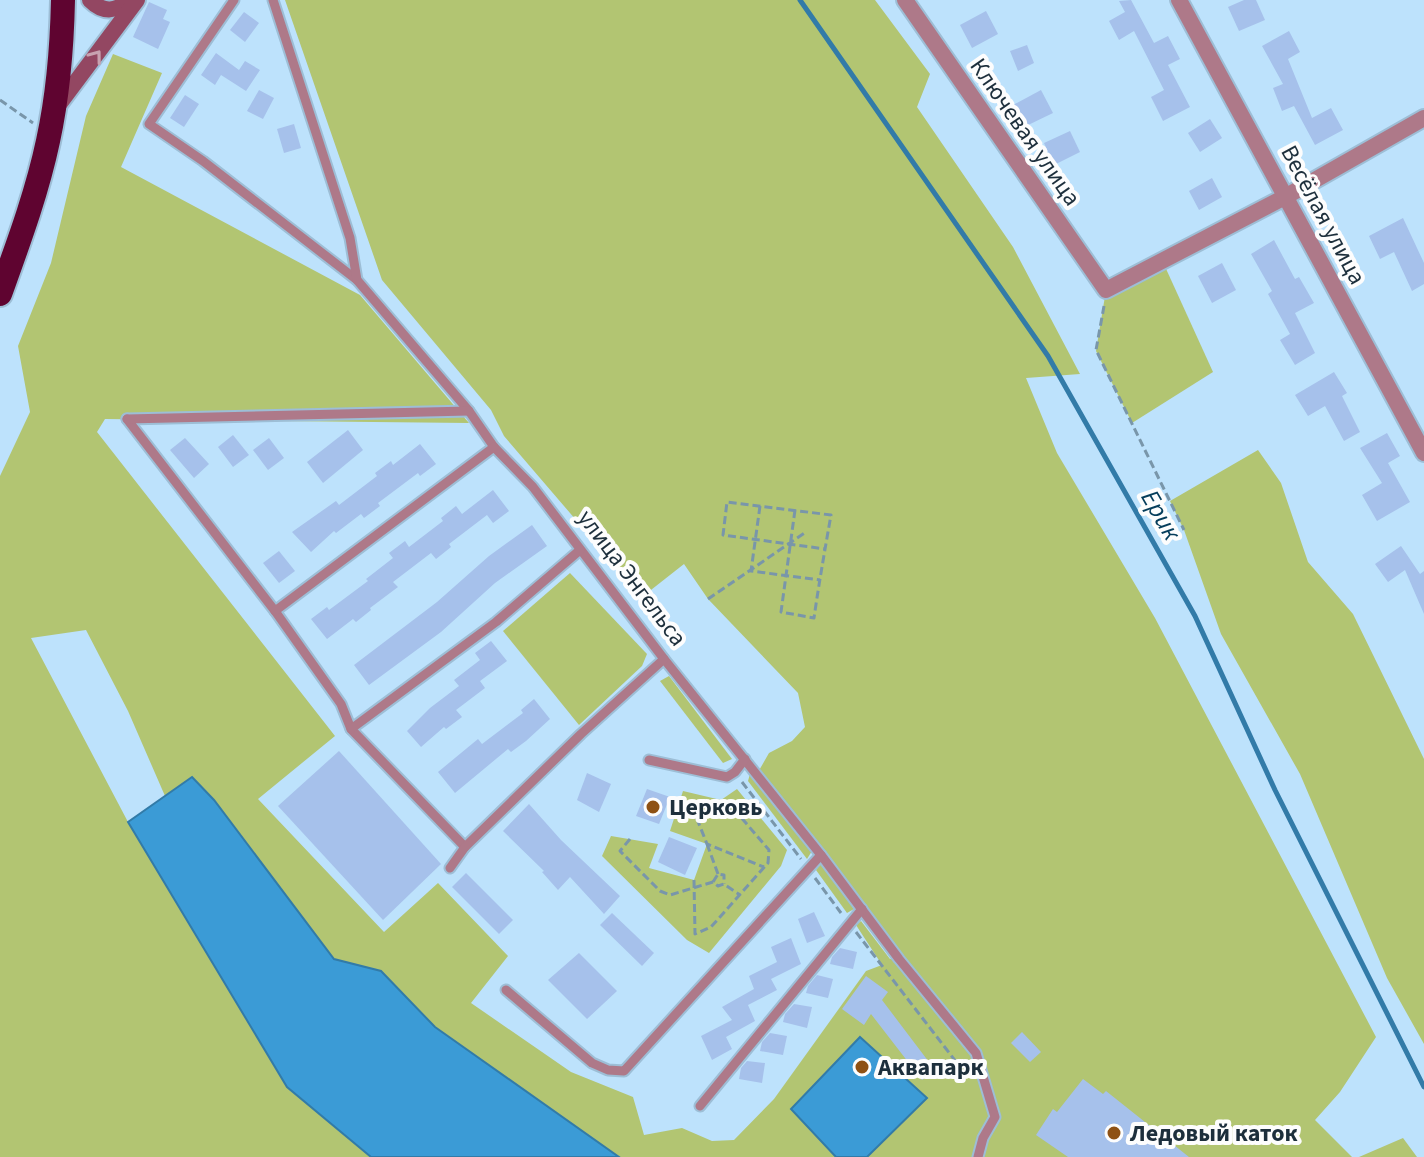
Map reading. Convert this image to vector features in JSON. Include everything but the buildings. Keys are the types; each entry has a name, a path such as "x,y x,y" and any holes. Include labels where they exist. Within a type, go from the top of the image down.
{"highway":[{"path":"0,294 32,202 48,141 62,40 63,0"}],"street":[{"path":"90,0 101,10 114,10 131,0"},
{"path":"54,111 137,0"},
{"name":"Ключевая улица","path":"905,0 1106,290"},
{"name":"Весёлая улица","path":"1179,0 1424,453"},
{"path":"1106,290 1285,197 1424,118"}],"lane":[{"name":"улица Энгельса","path":"234,0 149,124 203,161 357,280 469,411 494,447 533,487 664,659 976,1053 995,1117 983,1138 978,1157"},
{"path":"273,0 350,238 357,280"},
{"path":"465,847 351,729 341,704 275,611 127,419 469,411"},
{"path":"275,611 494,447"},
{"path":"351,729 496,622 580,550"},
{"path":"450,868 465,847 581,734 664,659"},
{"path":"649,760 727,777 745,759"},
{"path":"506,990 592,1063 608,1070 624,1071 821,855"},
{"path":"700,1106 862,909"}],"path":[{"path":"0,100 28,117 48,141"},
{"path":"1106,290 1096,350 1184,530"},
{"path":"795,510 791,544 781,612 814,618 831,515 795,510 727,502 723,535 791,544 825,549"},
{"path":"751,571 760,506"},
{"path":"708,599 806,532"},
{"path":"751,571 820,580"},
{"path":"694,880 695,934 711,927 768,863 769,850 733,808 708,810 697,819 718,874"},
{"path":"630,839 620,851 660,891 670,895 713,882 718,874"},
{"path":"707,844 764,867"},
{"path":"718,874 724,875 724,884"},
{"path":"713,882 718,886 724,884"},
{"path":"724,884 740,895"}],"green space":[{"path":"285,0 875,0 930,74 917,107 1013,247 1080,374 1026,378 1057,453 1155,618 1376,1037 1340,1092 1315,1120 1352,1157 619,1157 435,1027 381,971 334,959 214,800 192,777 165,796 128,711 86,630 31,638 128,822 287,1087 371,1157 0,1157 0,476 30,412 18,346 51,263 86,116 113,54 162,73 121,167 360,295 469,423 105,419 97,432 335,736 258,799 384,932 438,883 508,956 471,1003 571,1072 633,1097 644,1135 682,1128 712,1141 734,1140 774,1099 866,971 882,965 856,925 861,921 890,959 898,959 757,774 769,753 792,741 805,727 798,693 708,599 684,564 642,597 504,436 491,410 382,280"},
{"path":"1162,260 1213,372 1132,423 1096,351 1106,290"},
{"path":"1258,450 1281,483 1308,562 1353,614 1424,759 1424,1044 1387,978 1300,774 1221,634 1184,530 1170,501"},
{"path":"570,573 647,654 642,666 579,725 503,631"},
{"path":"669,676 732,759 723,763 660,681"},
{"path":"750,774 812,851 807,859 748,781"},
{"path":"737,789 787,850 781,866 709,953 687,940 602,856 611,836 658,844 649,868 694,880 707,844 670,831 683,791 721,800"},
{"path":"821,863 854,909 847,913 816,870"},
{"path":"1403,1138 1417,1157 1359,1157"}],"water":[{"path":"192,777 214,800 334,959 381,971 435,1027 619,1157 371,1157 287,1087 128,822"},
{"name":"Аквапарк","path":"860,1037 927,1098 867,1157 836,1157 791,1109"}],"waterway":[{"name":"Ерик","path":"800,0 1048,356 1195,616 1275,790 1424,1087"}],"place":[{"name":"Церковь","path":"653,807"},
{"name":"Аквапарк","path":"862,1067"},
{"name":"Ледовый каток","path":"1114,1133"}]}
